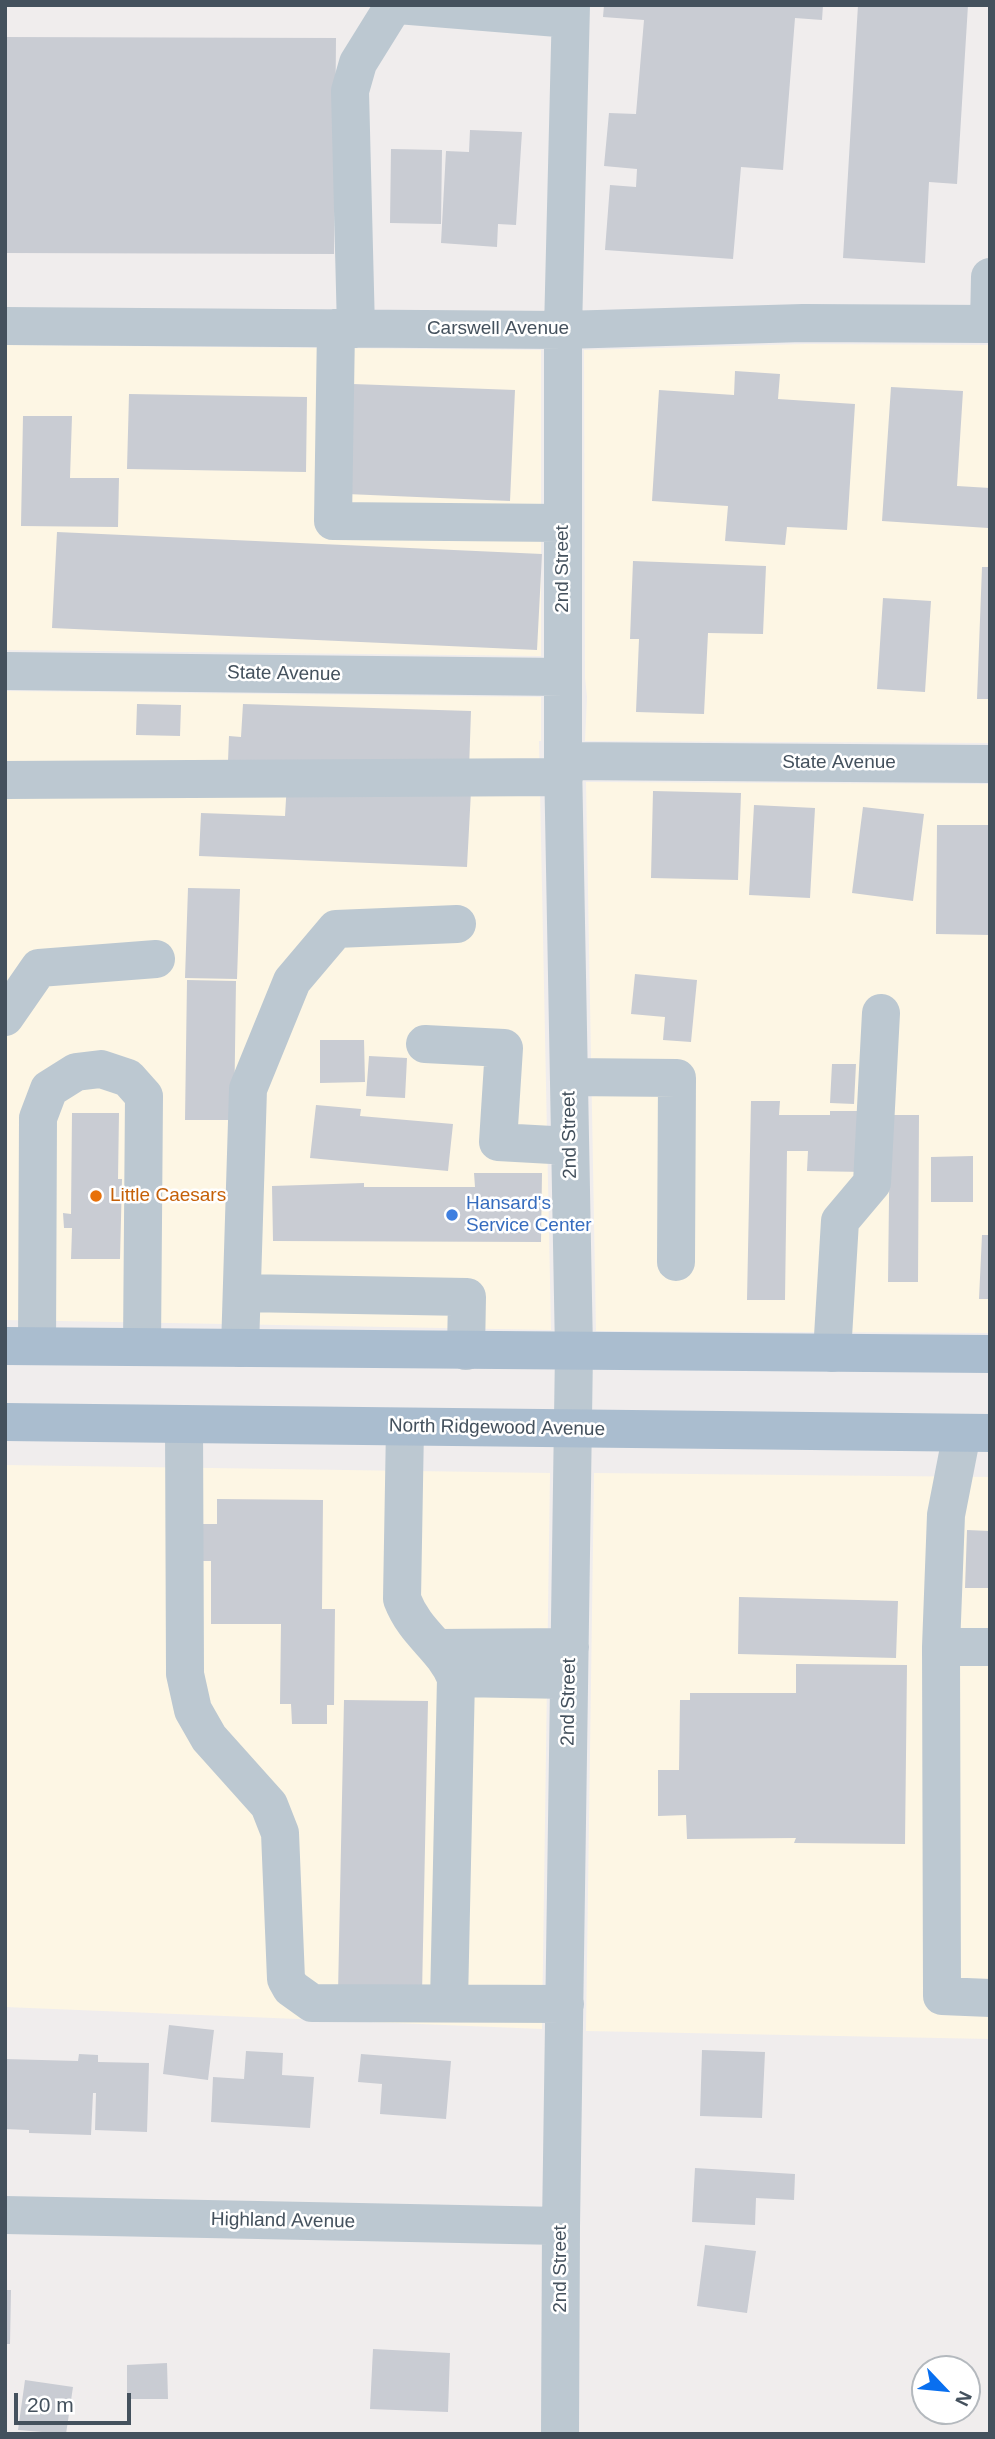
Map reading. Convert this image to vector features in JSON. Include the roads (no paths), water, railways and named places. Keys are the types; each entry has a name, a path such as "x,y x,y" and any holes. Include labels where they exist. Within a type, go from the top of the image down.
{"main road":[{"path":"21,1346 990,1354"},
{"name":"North Ridgewood Avenue","path":"5,1422 976,1433"}],"street":[{"path":"562,523 333,521 346,328 350,91 358,64 396,5 570,12"},
{"name":"2nd Street","path":"560,2434 574,1351 563,769 562,523 570,12"},
{"path":"989,324 990,277"},
{"name":"Carswell Avenue","path":"5,326 563,330 803,323 989,324"},
{"name":"State Avenue","path":"5,671 563,677"},
{"name":"State Avenue","path":"5,780 990,764"},
{"path":"240,1348 248,1089 292,981 336,929 457,924"},
{"path":"5,1017 39,968 156,959"},
{"path":"832,1353 840,1221 872,1182 881,1013"},
{"path":"425,1044 504,1048 499,1142 570,1146"},
{"path":"21,1346 22,1119 49,1089 76,1072 101,1069 128,1078 144,1096 142,1347"},
{"path":"569,1077 677,1077 676,1262"},
{"path":"242,1293 467,1297 466,1351"},
{"path":"184,1424 185,1674 193,1710 209,1738 270,1805 280,1833 286,1979 291,1988 312,2003 565,2004"},
{"path":"405,1426 402,1599 409,1618 447,1663 449,2002"},
{"path":"976,1433 946,1515 941,1647 942,1996 990,1998"},
{"path":"941,1647 990,1647"},
{"path":"447,1663 569,1664"},
{"name":"Highland Avenue","path":"5,2215 561,2226"}],"place":[{"name":"Little Caesars","path":"96,1196"},
{"name":"Hansard's Service Center","path":"452,1215"}]}
